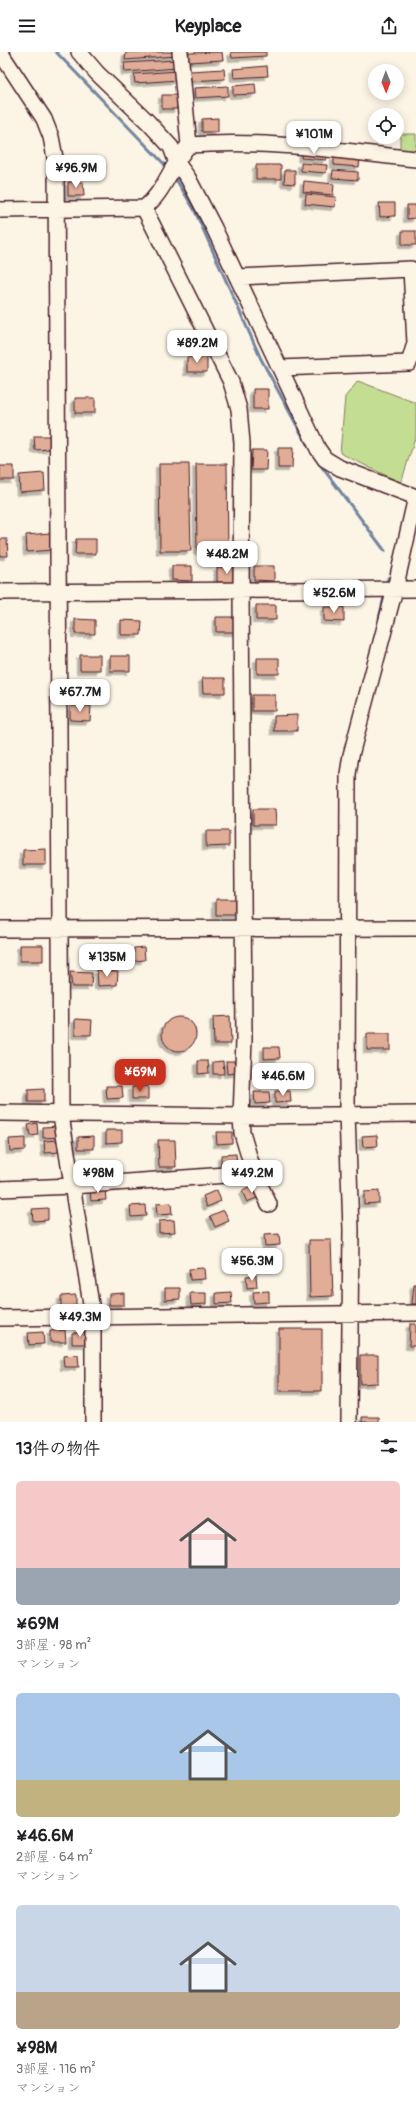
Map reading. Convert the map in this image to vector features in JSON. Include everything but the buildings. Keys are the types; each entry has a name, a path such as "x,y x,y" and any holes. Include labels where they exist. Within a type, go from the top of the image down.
{"street":[{"path":"0,52 44,119 49,131 56,163 61,1115 93,1317 92,1422"},
{"path":"79,52 97,73 148,122 171,147 173,168 192,184 318,449 325,459 340,468 416,497 395,589 350,755 348,774 347,1114 351,1230 349,1422"},
{"path":"180,52 189,145"},
{"path":"0,210 144,208 154,201 182,153 189,145 225,142 257,143 416,159"},
{"path":"144,208 231,382 239,409 242,443 241,590 244,929 244,1040 240,1116 242,1133 254,1173 269,1204"},
{"path":"237,277 411,269 416,343 409,363 280,368"},
{"path":"0,592 416,589"},
{"path":"0,930 416,928"},
{"path":"0,1113 61,1115 240,1116 416,1114"},
{"path":"0,1189 72,1186 254,1173"},
{"path":"0,1318 416,1313"}],"green space":[{"path":"404,134 416,134 416,152 400,150 400,144 404,144"},
{"path":"358,381 416,403 416,435 401,483 340,453 345,397"}],"waterway":[{"path":"56,52 168,168"},
{"path":"174,176 194,209 261,359 309,448"},
{"path":"319,463 385,551"},
{"path":"387,583 388,578"},
{"path":"379,618 384,597"}]}
